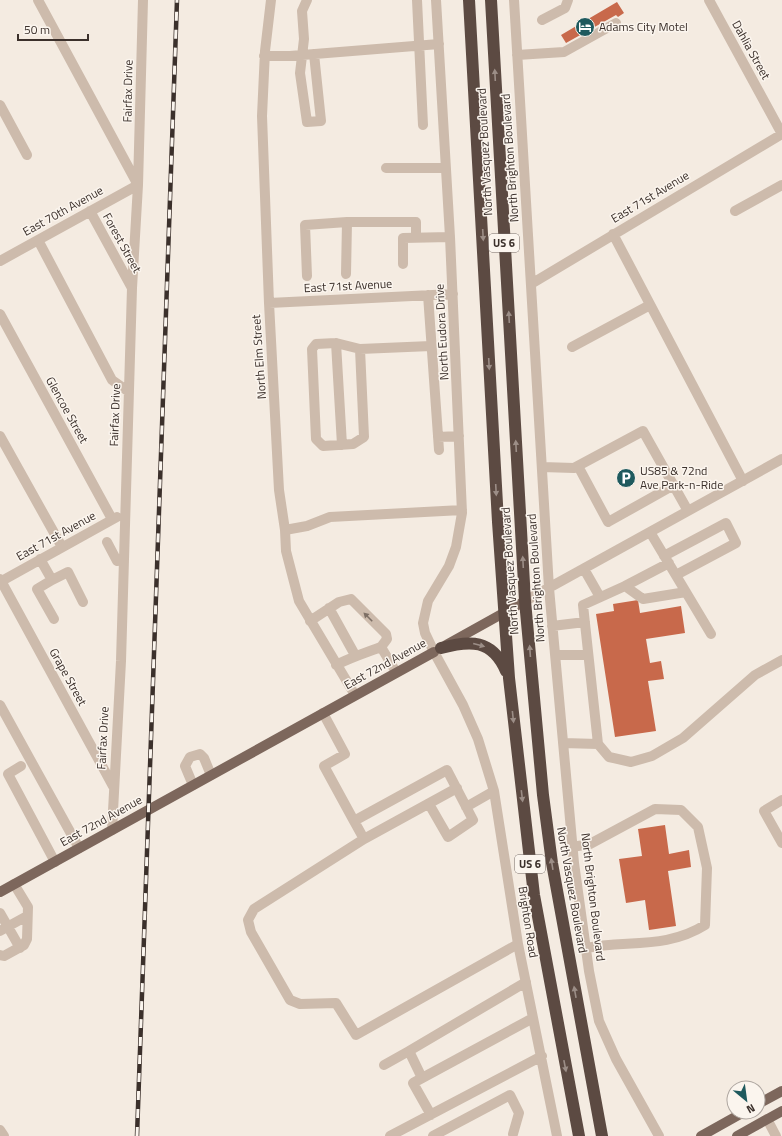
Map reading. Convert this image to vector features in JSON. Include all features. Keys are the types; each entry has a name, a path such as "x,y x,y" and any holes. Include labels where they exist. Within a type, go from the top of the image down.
{"highway":[{"name":"North Vasquez Boulevard","path":"469,0 509,678 534,895 579,1136"},
{"name":"North Vasquez Boulevard","path":"491,0 525,601 547,828 602,1136"},
{"path":"437,650 464,643 487,647 499,658 509,678"}],"main road":[{"name":"East 72nd Avenue","path":"0,892 525,601"},
{"path":"766,1099 782,1090"},
{"path":"737,1136 782,1111"},
{"path":"701,1136 730,1120"}],"street":[{"path":"38,0 138,185"},
{"name":"Fairfax Drive","path":"112,830 121,661 132,288 138,185 143,0"},
{"name":"North Elm Street","path":"271,0 264,56 262,116 269,303 279,490 285,530 286,551 299,601 355,696"},
{"path":"307,0 302,11 304,39 300,73 307,122 321,121 314,54"},
{"path":"417,0 423,125"},
{"name":"North Eudora Drive","path":"436,0 453,294 462,510 461,526 456,547 446,570 428,601 424,614 425,633 437,650"},
{"name":"North Brighton Boulevard","path":"514,0 549,588 572,847 586,948 598,1014 606,1040 660,1136"},
{"path":"542,20 565,8 568,0"},
{"name":"Dahlia Street","path":"709,0 782,134"},
{"path":"517,55 564,52 616,23"},
{"path":"264,56 301,56 439,44"},
{"path":"0,105 27,155"},
{"name":"East 71st Avenue","path":"531,284 782,134"},
{"path":"386,168 446,168"},
{"name":"East 70th Avenue","path":"0,261 138,185"},
{"path":"735,212 782,185"},
{"name":"Forest Street","path":"90,211 132,288"},
{"path":"307,276 305,225 347,222 416,222 416,237"},
{"path":"346,274 347,222"},
{"path":"613,234 742,480"},
{"path":"403,264 403,238 450,237"},
{"path":"38,240 112,380 129,392"},
{"name":"East 71st Avenue","path":"269,303 453,294"},
{"path":"428,295 439,450"},
{"path":"572,347 650,305"},
{"name":"Glencoe Street","path":"0,314 112,519"},
{"path":"360,349 364,437 353,444 323,446 316,439 312,349 316,344 336,343 360,349 431,346"},
{"path":"336,343 342,445"},
{"path":"542,467 574,468 643,431 688,511"},
{"path":"0,436 62,547"},
{"path":"438,437 459,436"},
{"name":"East 72nd Avenue","path":"525,601 782,459"},
{"path":"578,466 608,522 674,485"},
{"path":"285,530 307,526 330,517 462,510"},
{"name":"East 71st Avenue","path":"0,581 112,519 125,515"},
{"path":"676,575 736,543 726,523 666,559 625,586 583,605 598,744 609,757 632,762 652,756 683,738 755,675 782,660"},
{"path":"650,532 711,634"},
{"path":"107,542 117,561 124,556"},
{"path":"40,559 52,580"},
{"path":"584,568 600,597"},
{"path":"54,619 37,589 52,580 68,572 83,602"},
{"name":"Grape Street","path":"0,581 114,787"},
{"path":"625,586 643,599 686,592"},
{"path":"310,621 339,602 351,599 386,634 387,639 382,646 364,654 355,655 336,665"},
{"path":"329,608 355,655"},
{"path":"552,626 585,622"},
{"path":"382,646 396,672"},
{"name":"Brighton Road","path":"437,650 478,739 494,791 518,944 542,1056 557,1136"},
{"path":"555,655 588,655"},
{"path":"0,705 79,848"},
{"path":"323,713 345,754 324,766 364,839"},
{"path":"563,743 598,744"},
{"path":"193,785 185,766 190,758 200,754 204,758 211,776"},
{"path":"21,766 8,774 54,862"},
{"path":"354,821 447,770 473,820 448,837 429,804"},
{"path":"457,788 364,839 254,909 248,920 251,932 290,1000 300,1004 336,1003 356,1035 518,944"},
{"path":"466,806 494,791"},
{"path":"782,800 764,811 782,843"},
{"path":"572,847 590,844 655,809 681,810 698,827 707,868 705,925 692,934 653,943 586,948"},
{"path":"0,955 4,956 20,948 24,945 26,939 28,907 14,884"},
{"path":"0,913 4,928 20,948"},
{"path":"4,928 27,916"},
{"path":"384,1065 526,982"},
{"path":"430,1115 413,1083 534,1018"},
{"path":"409,1051 422,1078"},
{"path":"390,1136 542,1056"},
{"path":"433,1136 510,1095 519,1113 512,1135"},
{"path":"767,1119 776,1136"},
{"path":"0,1130 4,1136"}],"building":[{"name":"Adams City Motel","path":"617,2 624,13 618,17 616,15 566,43 561,35"},
{"path":"638,600 640,613 681,606 685,633 646,639 650,663 661,661 664,679 648,681 656,731 615,737 596,614 614,611 613,604"},
{"path":"665,825 669,854 689,850 691,867 668,871 676,926 649,930 645,900 626,903 619,859 642,856 638,829"}],"railway":[{"path":"137,1136 177,0"}],"place":[{"name":"Adams City Motel","path":"585,27"},
{"name":"US85 & 72nd Ave Park-n-Ride","path":"626,478"}]}
